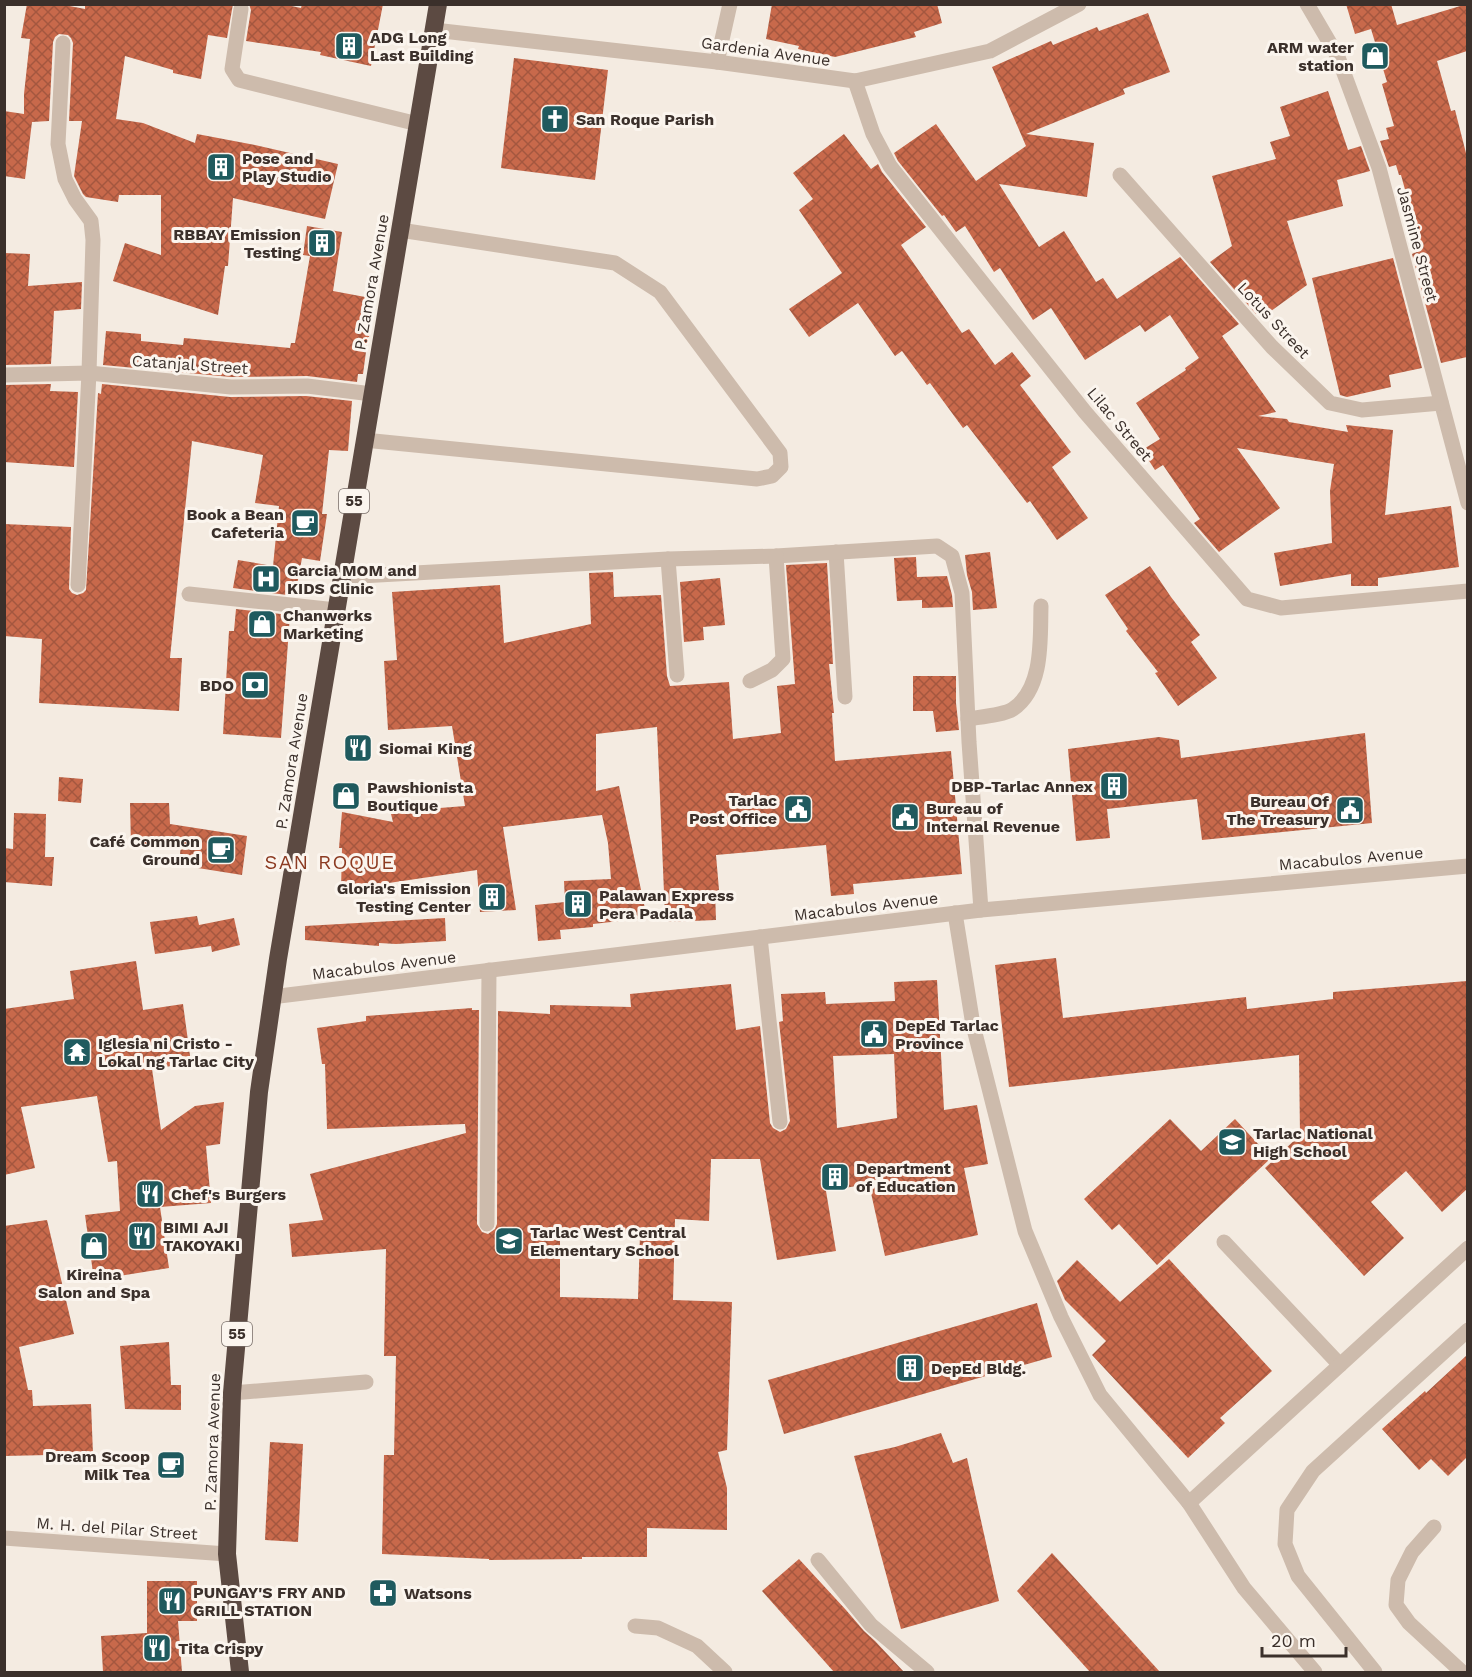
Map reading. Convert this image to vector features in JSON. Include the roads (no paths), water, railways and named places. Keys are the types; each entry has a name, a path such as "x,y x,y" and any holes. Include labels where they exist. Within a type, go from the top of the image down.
{"highway":[{"name":"P. Zamora Avenue","path":"240,1672 227,1554 232,1393 259,1092 271,997 438,4"}],"street":[{"path":"717,62 730,4"},
{"name":"Gardenia Avenue","path":"434,30 717,62 855,81 990,51 1079,4"},
{"name":"Jasmine Street","path":"1307,4 1338,57 1379,168 1467,503"},
{"path":"241,9 232,69 239,80 418,124"},
{"path":"63,43 58,144 65,179 75,199 91,221 93,240 78,585"},
{"name":"Lilac Street","path":"855,81 873,134 890,166 1085,412 1247,599 1281,608 1467,591"},
{"name":"Lotus Street","path":"1120,175 1272,347 1329,403 1362,410 1441,403"},
{"path":"364,440 757,479 772,476 781,467 780,453 660,292 615,263 400,230"},
{"name":"Catanjal Street","path":"4,375 88,373 231,387 307,386 372,394"},
{"path":"342,577 937,546 952,556 962,593 981,910"},
{"path":"836,552 845,697"},
{"path":"750,681 772,670 783,659 776,556"},
{"path":"668,559 677,675"},
{"path":"189,594 336,610"},
{"path":"968,719 1011,710 1025,699 1038,669 1041,606"},
{"name":"Macabulos Avenue","path":"271,997 981,910 1467,866"},
{"path":"955,913 973,1025 1025,1231 1061,1317 1100,1395 1189,1503 1244,1588 1315,1672"},
{"path":"760,937 780,1122"},
{"path":"487,1224 489,970"},
{"path":"1224,1242 1340,1365"},
{"path":"1189,1503 1467,1248"},
{"path":"1375,1672 1298,1576 1285,1544 1287,1510 1313,1471 1467,1330"},
{"path":"232,1393 366,1382"},
{"path":"1434,1527 1412,1552 1398,1580 1396,1605 1409,1623 1462,1672"},
{"name":"M. H. del Pilar Street","path":"4,1538 227,1554"},
{"path":"818,1560 871,1625 927,1672"},
{"path":"635,1626 658,1628 698,1646 725,1672"}],"place":[{"name":"ADG Long Last Building","path":"349,46"},
{"name":"ARM water station","path":"1375,56"},
{"name":"San Roque Parish","path":"555,119"},
{"name":"Pose and Play Studio","path":"221,167"},
{"name":"RBBAY Emission Testing","path":"322,243"},
{"name":"Book a Bean Cafeteria","path":"305,523"},
{"name":"Garcia MOM and KIDS Clinic","path":"266,579"},
{"name":"Chanworks Marketing","path":"262,624"},
{"name":"BDO","path":"255,685"},
{"name":"Siomai King","path":"358,748"},
{"name":"DBP-Tarlac Annex","path":"1114,786"},
{"name":"Pawshionista Boutique","path":"346,796"},
{"name":"Tarlac Post Office","path":"798,809"},
{"name":"Bureau Of The Treasury","path":"1350,810"},
{"name":"Bureau of Internal Revenue","path":"905,817"},
{"name":"Café Common Ground","path":"221,850"},
{"name":"Gloria's Emission Testing Center","path":"492,897"},
{"name":"Palawan Express Pera Padala","path":"578,904"},
{"name":"DepEd Tarlac Province","path":"874,1034"},
{"name":"Iglesia ni Cristo - Lokal ng Tarlac City","path":"77,1052"},
{"name":"Tarlac National High School","path":"1232,1142"},
{"name":"Department of Education","path":"835,1177"},
{"name":"Chef's Burgers","path":"150,1194"},
{"name":"BIMI AJI TAKOYAKI","path":"142,1236"},
{"name":"Tarlac West Central Elementary School","path":"509,1241"},
{"name":"Kireina Salon and Spa","path":"94,1246"},
{"name":"DepEd Bldg.","path":"910,1368"},
{"name":"Dream Scoop Milk Tea","path":"171,1465"},
{"name":"Watsons","path":"383,1593"},
{"name":"PUNGAY'S FRY AND GRILL STATION","path":"172,1601"},
{"name":"Tita Crispy","path":"157,1648"}],"district":[{"name":"SAN ROQUE","path":"330,862"}]}
